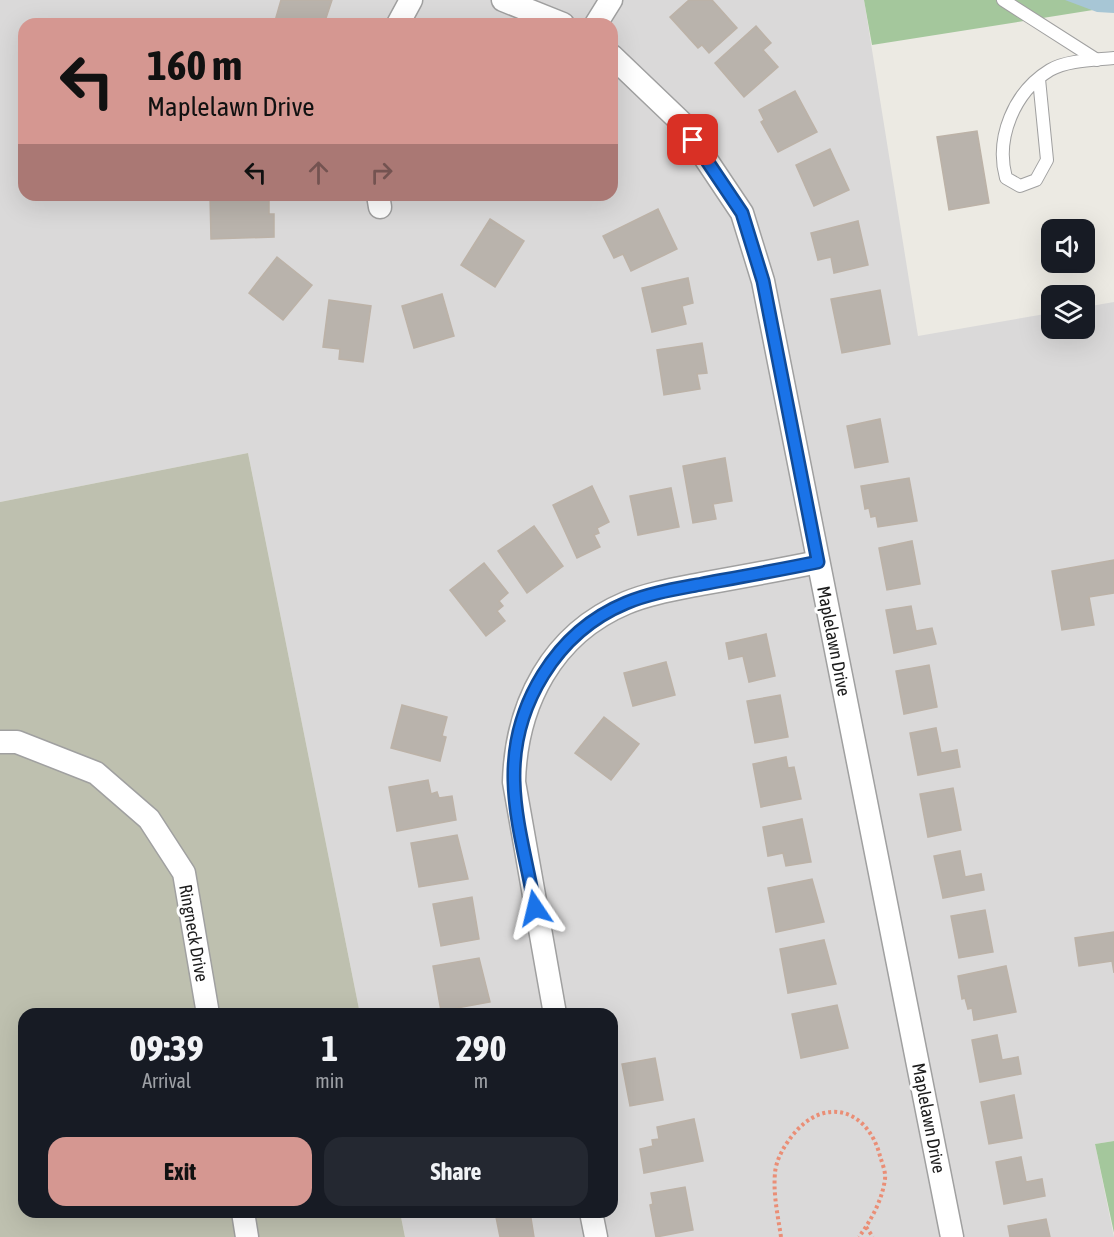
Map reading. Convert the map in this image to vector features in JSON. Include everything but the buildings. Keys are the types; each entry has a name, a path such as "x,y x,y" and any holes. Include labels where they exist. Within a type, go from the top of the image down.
{"street":[{"path":"402,18 411,0"},
{"path":"503,0 548,18"},
{"path":"600,18 611,0"},
{"name":"Maplelawn Drive","path":"618,62 681,122 742,213 763,281 952,1237"},
{"path":"554,1008 514,782 516,748 524,714 542,676 578,634 598,618 627,602 654,593 818,562"},
{"name":"Ringneck Drive","path":"0,742 17,742 96,773 149,819 184,873 207,1008"},
{"path":"244,1218 247,1237"},
{"path":"592,1218 596,1237"}],"lane":[{"path":"1003,0 1097,60"},
{"path":"1040,79 1047,160 1036,180 1020,186 1006,178 1001,159 1004,138 1016,102 1040,79 1052,69 1114,58"}],"path":[{"path":"781,1237 775,1201 775,1170 785,1145 798,1128 818,1116 837,1111 859,1119 875,1138 885,1177 873,1217 859,1237"},
{"path":"866,1227 873,1237"}],"shaded area":[{"path":"0,0 864,0 918,336 1041,315 1041,339 1095,339 1095,305 1114,302 1114,1141 1095,1144 1114,1237 405,1237 401,1218 618,1218 618,1008 359,1008 248,453 0,502"},
{"path":"248,453 359,1008 18,1008 18,1218 401,1218 405,1237 0,1237 0,502"}],"green space":[{"path":"864,0 1070,0 1093,10 872,45"},
{"path":"1114,1141 1114,1233 1095,1144"}],"water":[{"path":"1065,0 1114,0 1114,13 1097,12"}],"route":[{"path":"535,908 516,801 515,758 524,714 533,692 563,648 598,618 627,602 654,593 818,562 763,281 742,213 693,140"}]}
